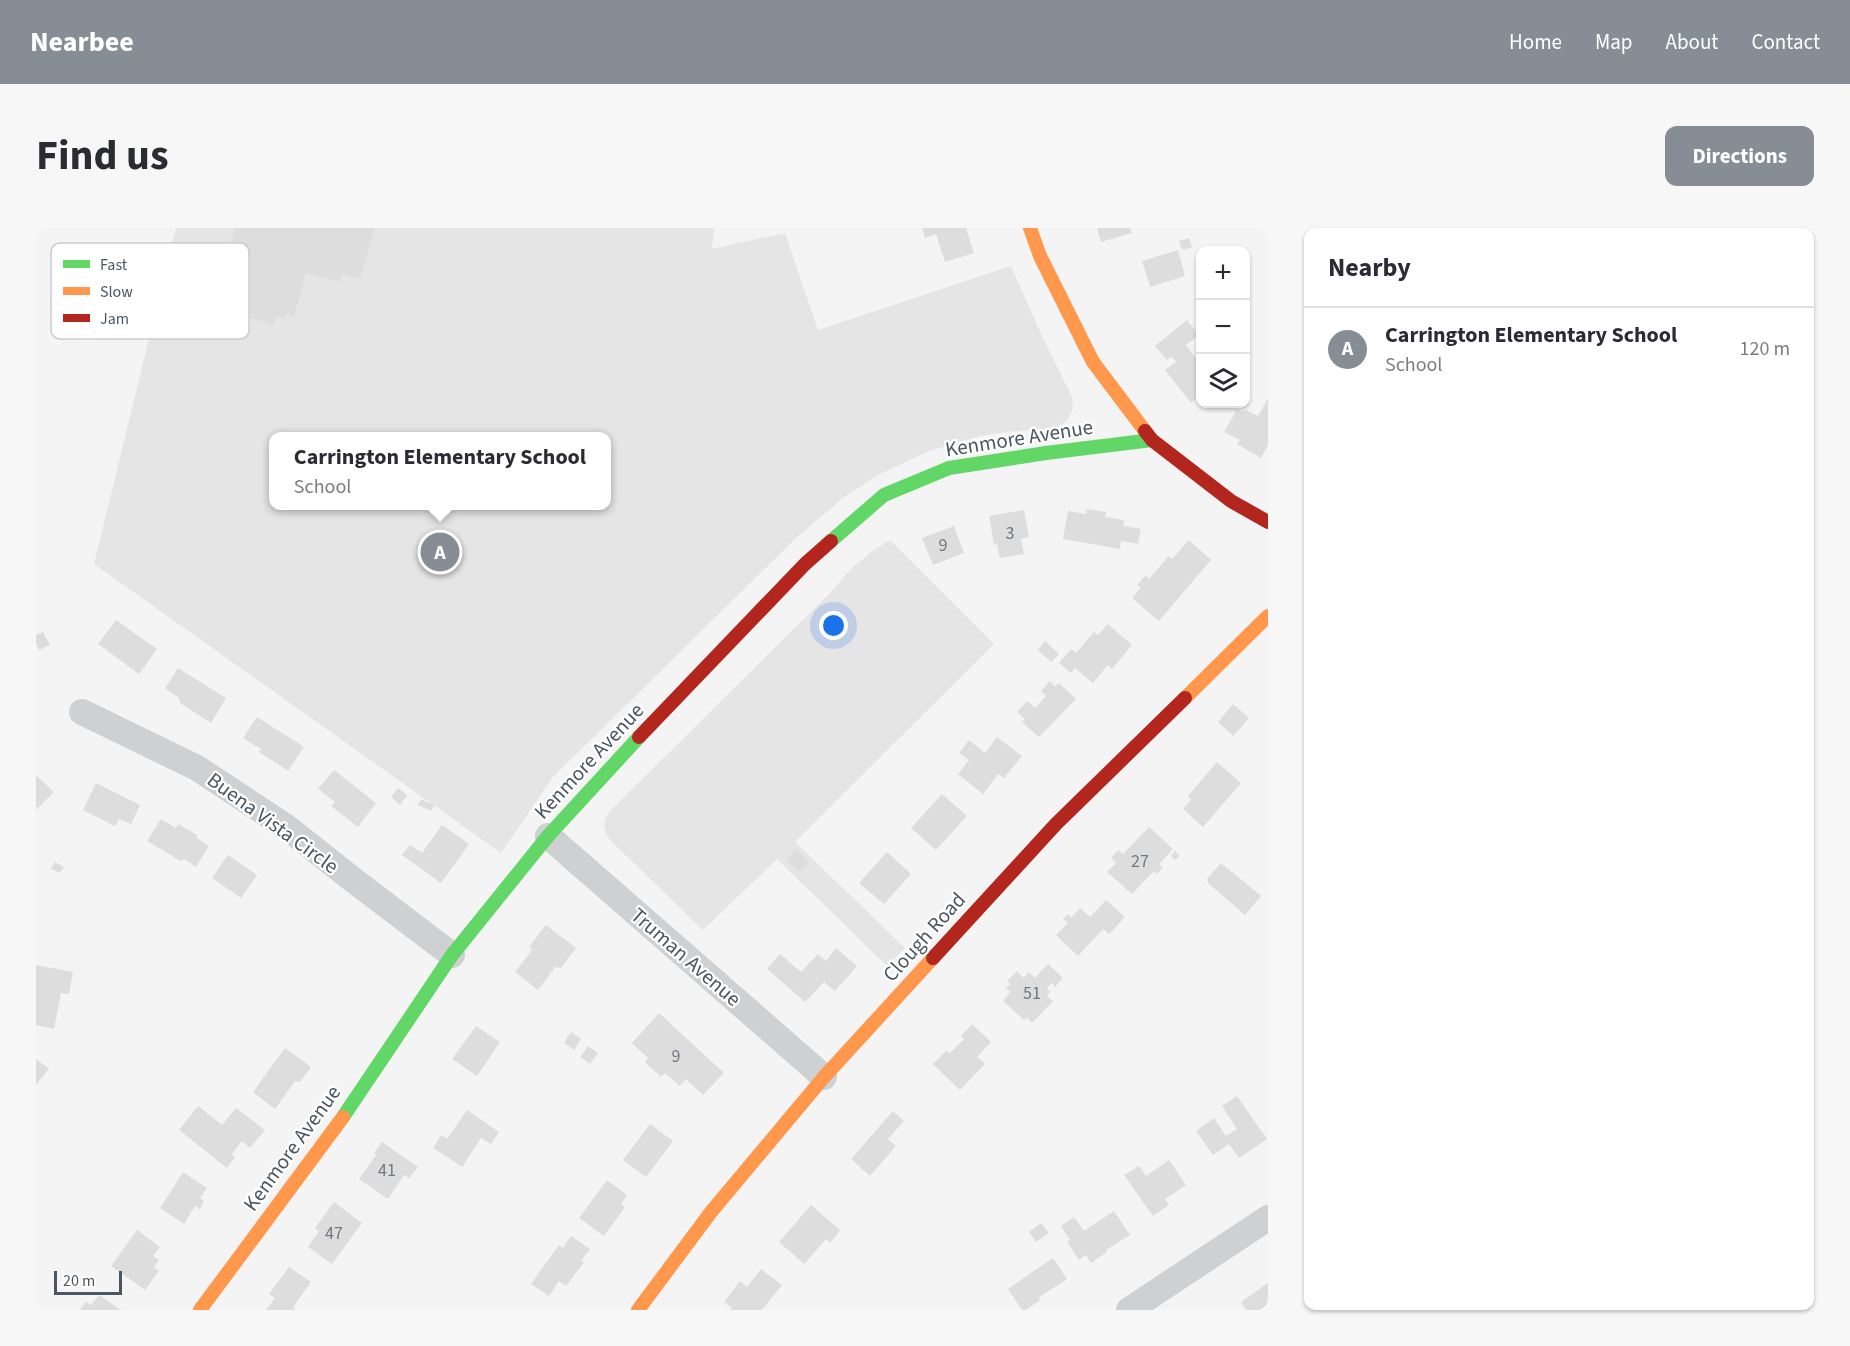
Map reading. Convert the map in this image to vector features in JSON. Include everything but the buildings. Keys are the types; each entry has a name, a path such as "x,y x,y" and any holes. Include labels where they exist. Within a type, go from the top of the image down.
{"street":[{"path":"1030,228 1040,256 1093,363 1152,440 1231,501 1268,522"},
{"name":"Kenmore Avenue","path":"200,1310 340,1121 452,955 548,836 656,719 805,564 884,495 949,468 1152,440"},
{"name":"Clough Road","path":"638,1310 711,1212 824,1077 1056,824 1268,616"},
{"name":"Buena Vista Circle","path":"82,712 197,768 226,787 285,826 452,955"},
{"name":"Truman Avenue","path":"548,836 824,1077"},
{"path":"1129,1310 1268,1218"}],"shaded area":[{"path":"176,228 714,228 712,249 785,233 818,330 1011,266 1072,397 1073,409 1067,421 1056,428 980,436 929,451 880,474 843,498 795,539 553,777 501,853 94,564 149,339 249,339 249,243 172,243"},
{"path":"890,540 994,644 795,842 905,948 887,966 777,859 703,930 610,840 604,826 605,819 609,812 830,593 851,569"}],"traffic: fast":[{"path":"831,541 884,495 949,468 1152,440"},
{"path":"343,1117 452,955 548,836 639,737"}],"traffic: slow":[{"path":"1030,228 1040,256 1093,362 1145,431"},
{"path":"1185,698 1268,616"},
{"path":"638,1310 711,1212 824,1077 933,958"},
{"path":"200,1310 343,1117"}],"traffic: jam":[{"path":"1145,431 1152,440 1231,501 1268,522"},
{"path":"639,737 805,564 831,541"},
{"path":"933,958 1056,824 1185,698"}],"place":[{"name":"Carrington Elementary School","path":"440,552"}]}
